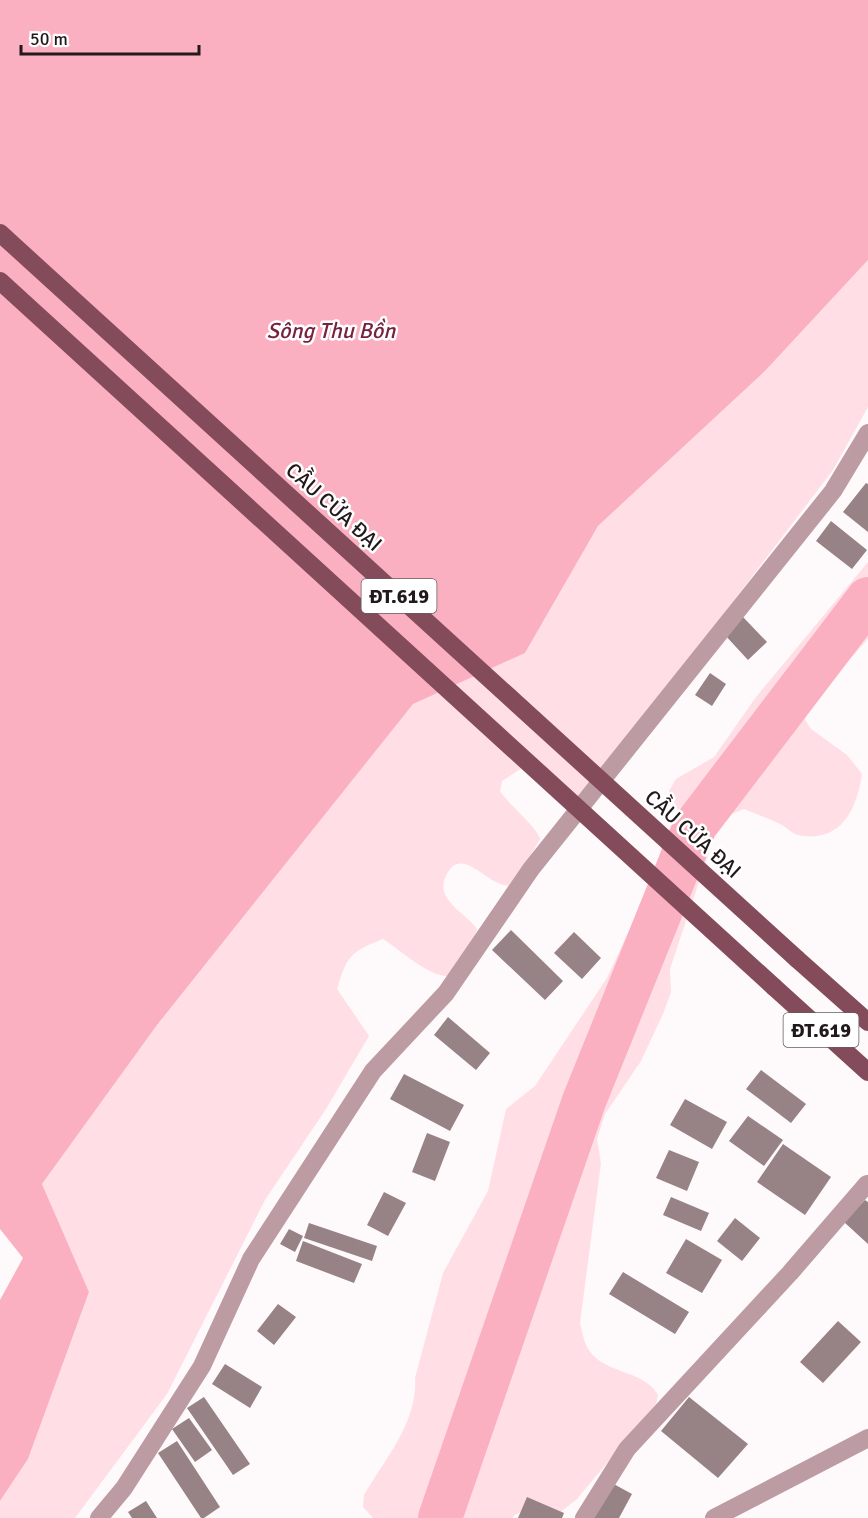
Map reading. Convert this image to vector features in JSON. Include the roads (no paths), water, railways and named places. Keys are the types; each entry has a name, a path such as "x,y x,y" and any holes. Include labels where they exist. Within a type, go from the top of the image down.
{"main road":[{"name":"CẦU CỬA ĐẠI","path":"0,233 868,1022"},
{"name":"ĐT.619","path":"0,282 868,1072"}],"street":[{"path":"99,1518 124,1488 202,1366 251,1259 373,1071 446,993 531,869 833,491 868,433"},
{"path":"584,1518 627,1449 790,1273 867,1184"},
{"path":"714,1518 868,1438"}],"water":[{"name":"Sông Thu Bồn","path":"0,0 868,0 868,260 765,371 598,526 525,653 413,704 157,1025 42,1184 89,1292 28,1459 0,1501 0,1300 23,1258 0,1229"}],"waterway":[{"path":"440,1518 584,1101 695,826 868,599"}]}
